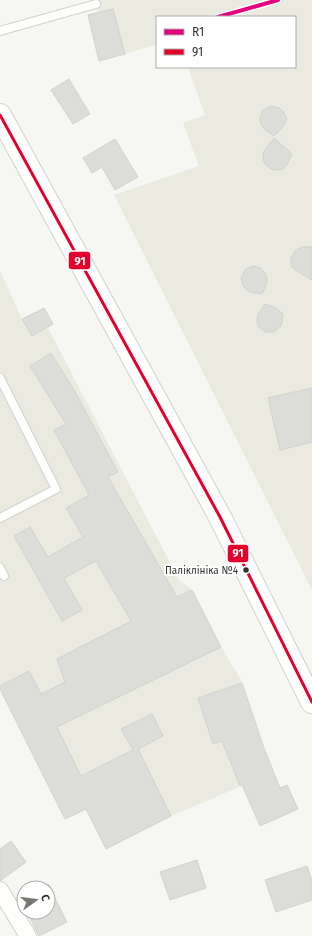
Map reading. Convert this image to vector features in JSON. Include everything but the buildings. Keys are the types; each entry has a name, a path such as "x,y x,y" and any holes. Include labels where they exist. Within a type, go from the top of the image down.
{"main road":[{"path":"0,115 220,517 312,702"}],"street":[{"path":"0,890 28,936"}],"lane":[{"path":"0,30 96,4"},
{"path":"0,378 56,489 0,518"},
{"path":"0,568 4,576"}],"shaded area":[{"path":"95,0 312,0 312,590 114,195 199,166 183,123 205,115 188,68 296,68 296,16 156,16 156,44 99,61 88,15 98,13"},
{"path":"0,271 22,319 44,308 53,324 48,328 179,580 192,590 221,647 241,680 264,749 274,772 171,816 106,849 86,809 65,819 0,689"}],"transit line":[{"name":"R1","path":"222,16 278,0"},
{"name":"91","path":"0,115 220,517 312,702"}],"place":[{"name":"Паліклініка №4","path":"246,570"}]}
